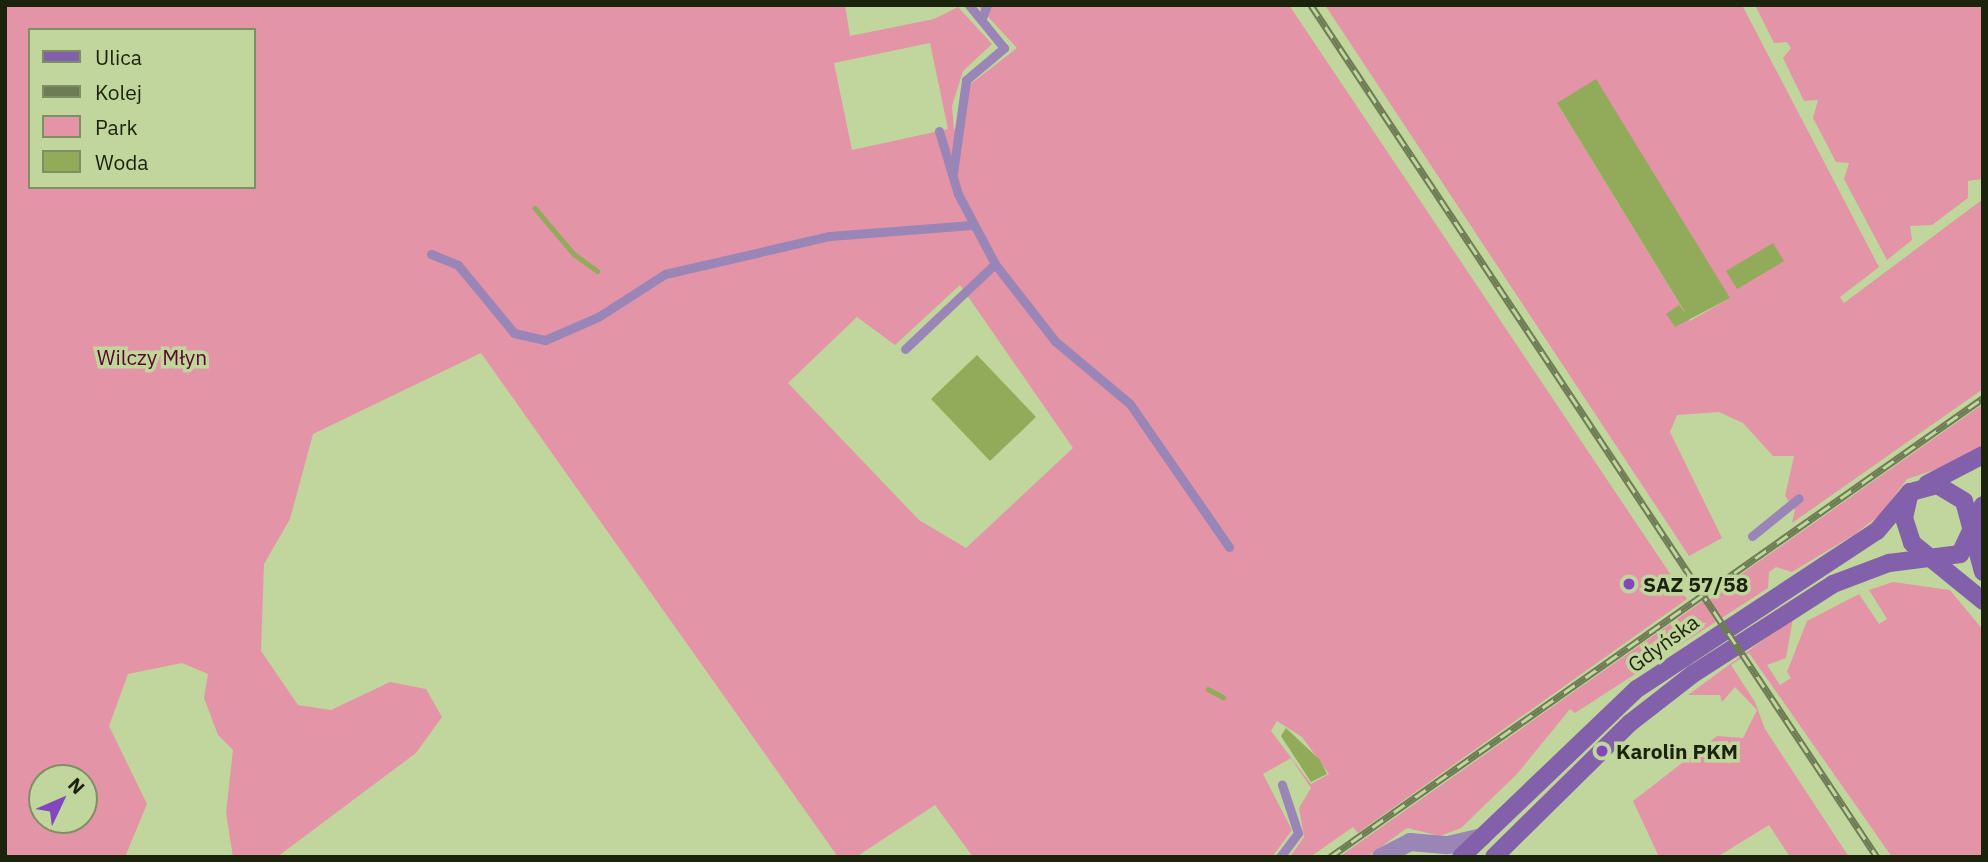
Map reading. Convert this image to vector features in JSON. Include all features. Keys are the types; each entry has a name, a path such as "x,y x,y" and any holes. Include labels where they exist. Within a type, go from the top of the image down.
{"main road":[{"name":"Gdyńska","path":"1461,857 1637,689 1877,531 1915,489 1983,455"},
{"path":"1983,572 1975,528 1956,494 1915,489 1907,533 1983,601"},
{"path":"1934,559 1960,554 1975,528 1983,505"},
{"name":"Gdyńska","path":"1494,857 1630,723 1760,628 1859,573 1934,559"}],"street":[{"path":"1381,857 1418,842 1448,845 1482,837"},
{"path":"1418,842 1430,857"}],"lane":[{"path":"953,173 966,80 1004,48 969,5"},
{"path":"982,18 987,5"},
{"path":"939,131 972,225 995,264 1055,341 1130,404 1229,547"},
{"path":"431,254 458,265 514,333 545,340 678,271 830,236 972,225"},
{"path":"905,349 995,264"},
{"path":"1752,536 1799,498"},
{"path":"1280,857 1298,833 1282,785"}],"green space":[{"name":"Wilczy Młyn","path":"5,5 845,5 850,36 934,19 958,7 992,44 963,71 952,106 954,129 962,128 968,86 1017,48 977,5 1289,5 1687,599 1358,833 1353,827 1310,857 1290,857 1304,837 1299,808 1311,788 1291,758 1263,774 1292,830 1272,857 973,857 935,805 856,857 838,857 481,353 313,434 290,519 264,564 261,651 298,705 331,710 390,682 426,689 442,717 416,753 277,857 233,857 226,813 233,750 218,735 204,698 208,674 182,663 128,674 109,726 147,804 125,857 5,857","holes":["930,43 948,129 852,150 834,63","960,285 1073,448 966,548 919,520 788,383 857,317 895,345","1277,721 1302,737 1329,774 1311,784 1271,731"]},
{"path":"1325,5 1742,5 1879,267 1840,297 1844,303 1983,199 1983,389 1792,523 1795,510 1785,496 1794,456 1773,456 1743,423 1719,412 1677,415 1670,432 1722,538 1689,556","holes":["1557,103 1730,298 1690,321"]},
{"path":"1755,5 1983,5 1983,179 1968,181 1968,198 1932,225 1910,226 1912,240 1887,260 1844,179 1849,163 1836,162 1813,118 1818,100 1804,101 1783,58 1791,48 1787,42 1774,43"},
{"path":"1983,404 1981,446 1959,462 1907,479 1880,515 1855,534 1792,572 1776,567 1769,572 1768,588 1575,713 1570,709 1517,774 1461,828 1440,836 1407,828 1367,857 1339,857"},
{"path":"1893,582 1950,590 1983,630 1983,857 1892,857 1749,653 1731,665 1755,702 1765,729 1849,857 1790,857 1769,825 1717,857 1659,857 1633,801 1717,736 1743,738 1757,710 1735,687 1722,702 1720,695 1688,695 1793,618 1786,658 1767,665 1780,685 1791,678 1787,672 1807,621 1859,594 1879,624 1887,619 1869,590"}],"water":[{"path":"1596,79 1730,298 1675,327 1666,314 1679,305 1686,314 1557,103"},
{"path":"1773,243 1784,261 1737,289 1726,271"},
{"path":"977,355 1036,417 990,461 931,399"},
{"path":"1286,728 1320,760 1327,774 1311,782 1281,736"}],"waterway":[{"path":"535,208 574,254 597,271"},
{"path":"1208,689 1223,697"}],"railway":[{"path":"1311,5 1877,857"},
{"path":"1330,857 1983,398"}],"place":[{"name":"SAZ 57/58","path":"1629,584"},
{"name":"Karolin PKM","path":"1602,751"}]}
